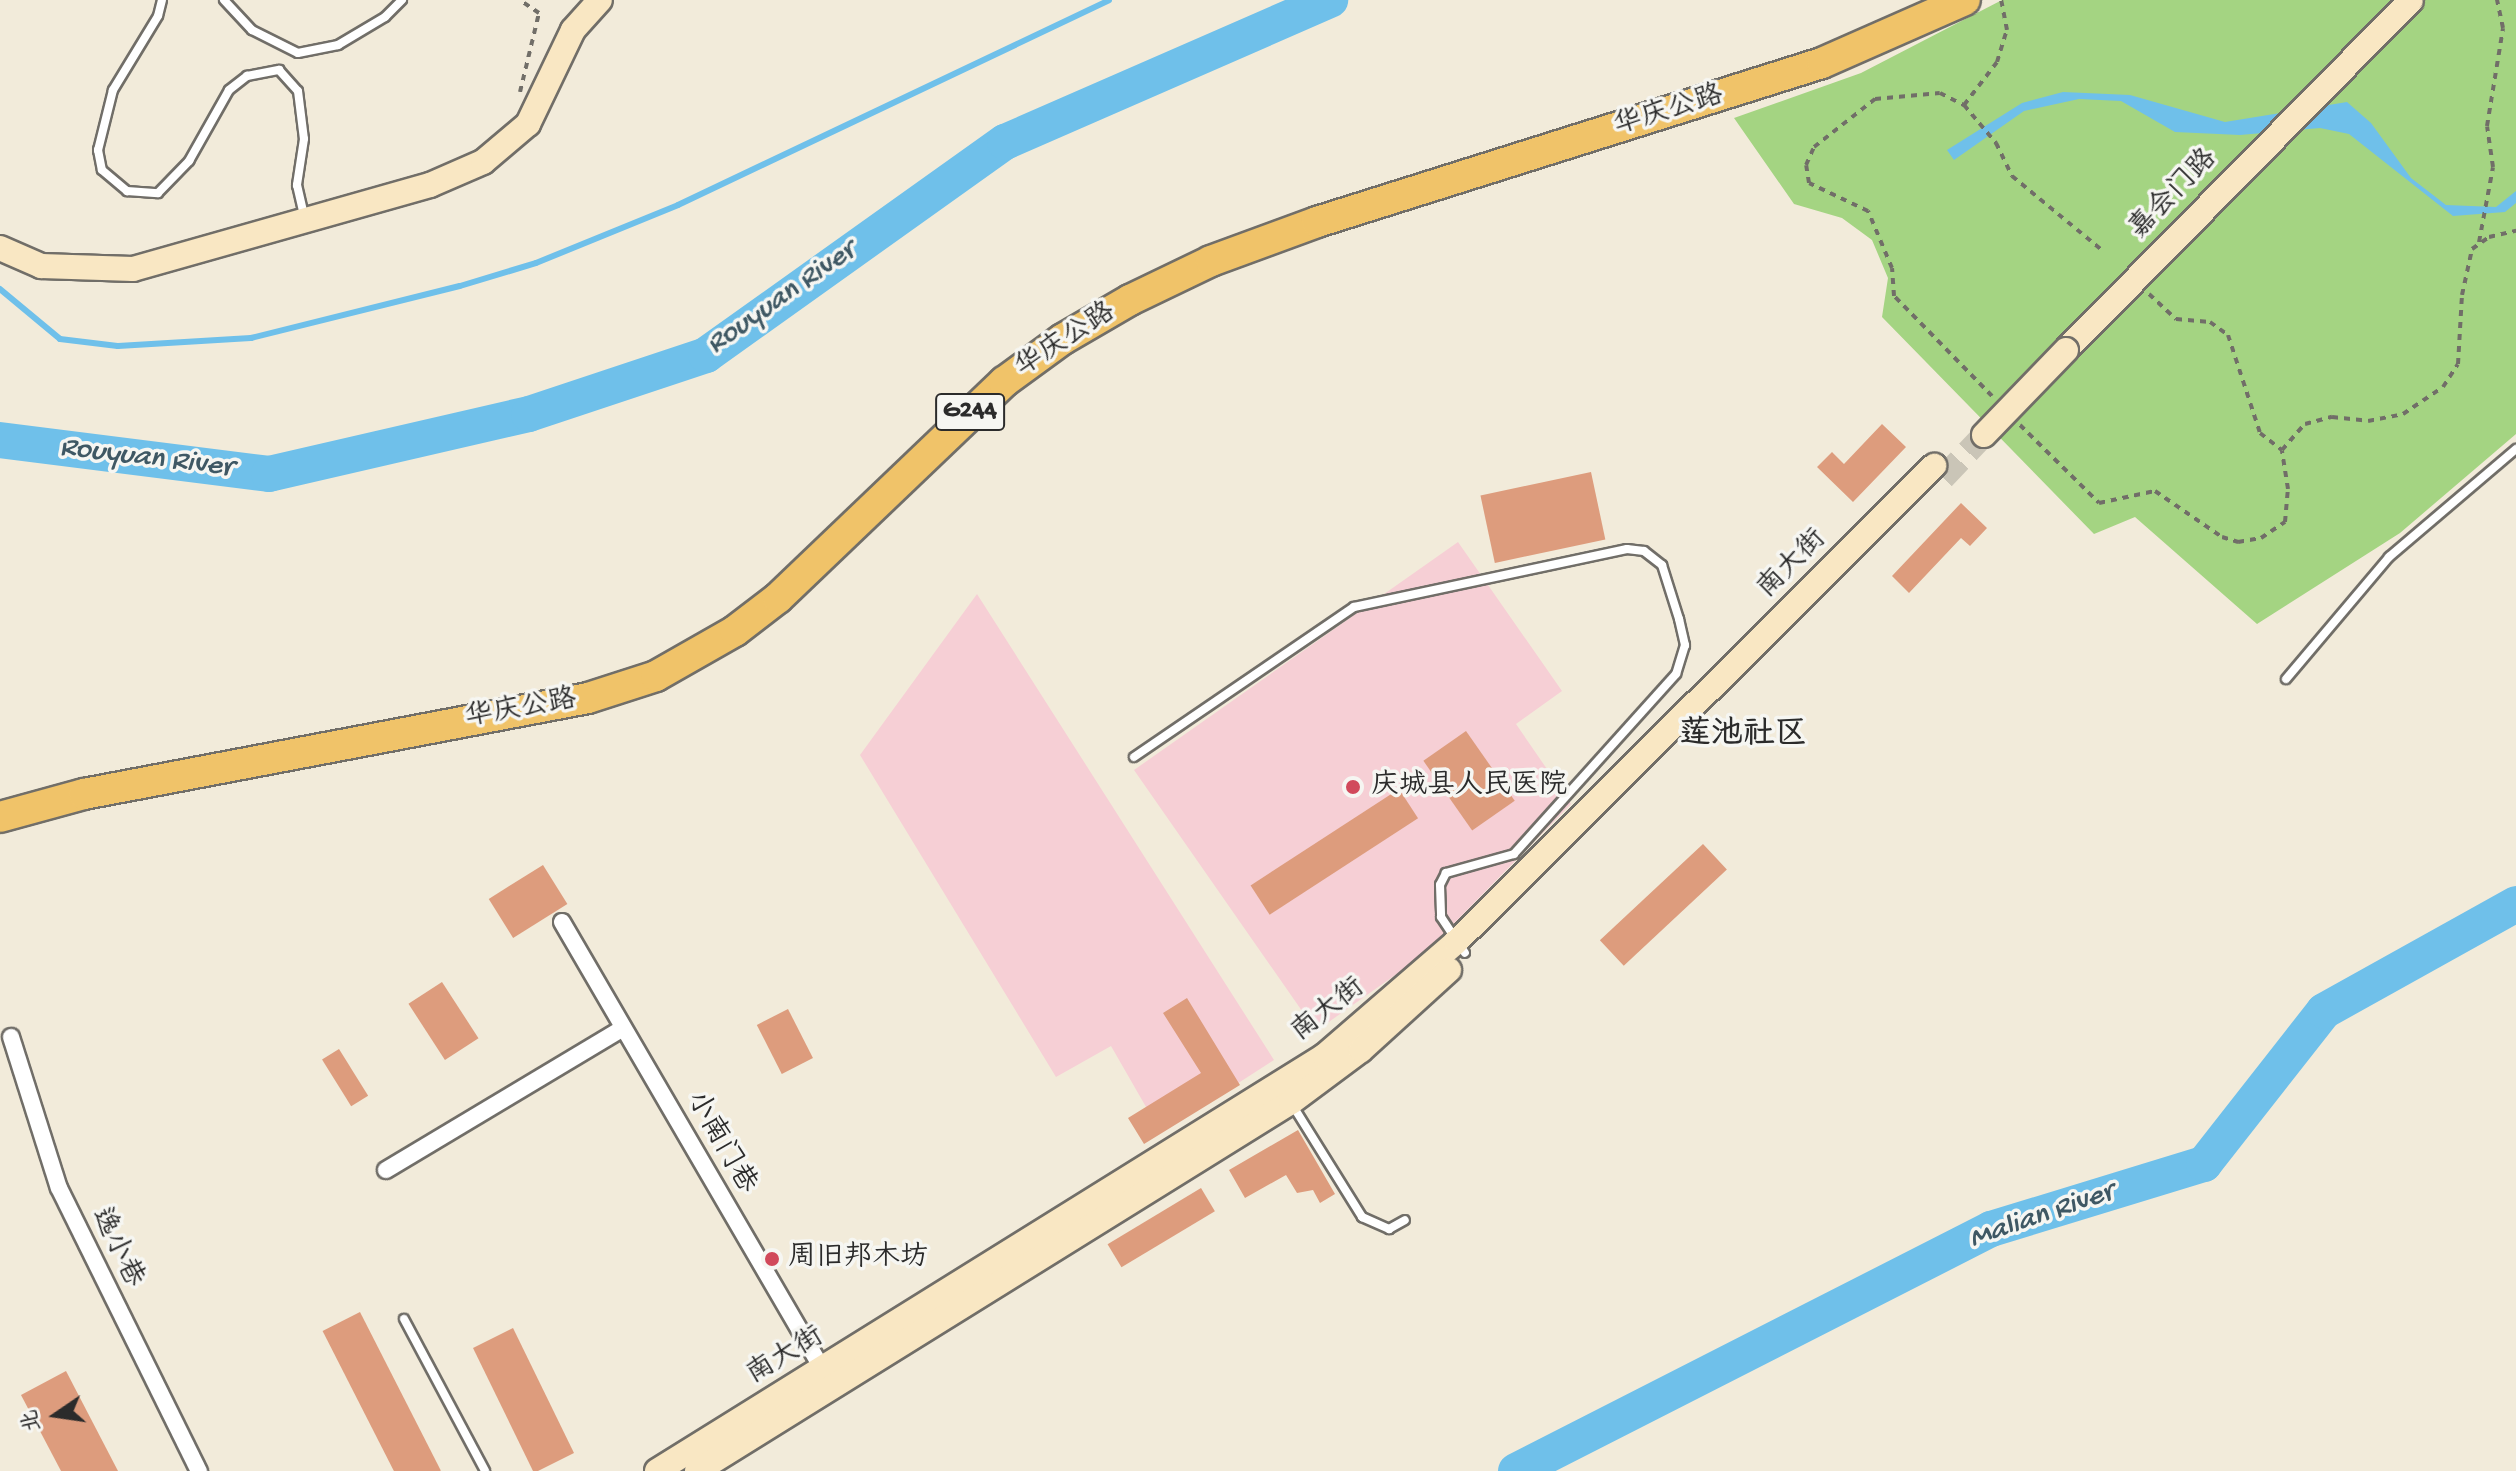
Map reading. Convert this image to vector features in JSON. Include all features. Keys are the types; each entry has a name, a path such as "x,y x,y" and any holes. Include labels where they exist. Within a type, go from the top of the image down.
{"highway":[{"name":"华庆公路","path":"0,805 53,789 587,686 651,665 690,646 772,589 997,375 1057,331 1125,291 1206,253 1312,213 1722,86 1943,0"},
{"name":"华庆公路","path":"0,817 84,794 588,698 656,676 735,631 778,598 1004,382 1063,339 1130,300 1211,261 1317,222 1822,63 1965,0"}],"main road":[{"path":"0,248 41,266 133,269 444,180 483,162 528,124 573,30 600,0"},
{"name":"嘉会门路","path":"1978,430 2300,99 2389,0"},
{"name":"嘉会门路","path":"2300,99 2411,0"},
{"name":"南大街","path":"657,1471 828,1379 1291,1102 1392,1024 1461,948 1939,472"},
{"name":"南大街","path":"697,1471 828,1379 1282,1085 1461,948"}],"street":[{"name":"小南门巷","path":"562,922 828,1379"},
{"path":"386,1170 623,1028"},
{"name":"逸小巷","path":"11,1037 59,1188 199,1471"}],"lane":[{"path":"162,0 158,16 113,90 98,150 102,170 127,191 158,193 189,161 229,90 247,76 279,70 298,91 304,139 297,185 305,221"},
{"path":"224,0 252,30 298,53 338,45 385,17 402,0"},
{"path":"2286,679 2389,557 2516,449"},
{"path":"1134,757 1354,607 1627,549 1644,551 1662,565 1679,619 1685,645 1676,674 1514,854 1446,873 1440,885 1441,917 1461,948"},
{"path":"1291,1102 1362,1217 1389,1229 1405,1220"},
{"path":"404,1319 485,1471"}],"path":[{"path":"520,0 539,13 518,85 528,124"},
{"path":"1964,105 1997,62 2007,30 2001,0"},
{"path":"2282,450 2305,424 2403,414 2443,387 2458,364 2465,271 2485,226 2493,167 2487,126 2503,28 2497,0"},
{"path":"2001,406 1894,296 1886,246 1868,211 1809,183 1806,165 1831,129 1875,99 1940,93 1964,105 1996,143 2012,176 2103,251"},
{"path":"2479,242 2516,231"},
{"path":"2012,417 2099,503 2155,491 2222,537 2238,542 2261,538 2285,522 2289,507 2282,450 2260,433 2228,335 2210,322 2176,319 2149,294"}],"shaded area":[{"name":"庆城县人民医院","path":"1458,542 1562,691 1516,724 1571,804 1422,956 1316,1031 1134,770"},
{"path":"977,594 1274,1060 1161,1133 1111,1046 1056,1077 860,755"}],"green space":[{"path":"2002,0 2516,0 2516,434 2400,533 2257,624 2135,517 2094,534 1882,317 1888,278 1872,240 1842,218 1794,204 1734,118 1861,73"}],"water":[{"path":"2063,92 2130,95 2225,122 2347,102 2371,123 2411,178 2446,205 2496,207 2516,191 2516,203 2505,212 2453,216 2349,134 2320,128 2240,135 2175,132 2121,101 2079,99 2024,111 1954,160 1947,150 2022,103"}],"building":[{"path":"1882,424 1906,447 1853,502 1817,467 1832,452 1844,464"},
{"path":"1591,472 1605,539 1495,563 1480,495"},
{"path":"1961,503 1987,528 1970,546 1961,538 1909,593 1892,576"},
{"path":"1466,731 1515,801 1472,830 1423,761"},
{"path":"1399,789 1418,818 1270,915 1251,885"},
{"path":"1703,844 1727,870 1624,966 1600,940"},
{"path":"543,865 567,904 513,938 489,899"},
{"path":"442,982 478,1038 445,1060 408,1004"},
{"path":"1187,998 1240,1085 1144,1144 1128,1118 1201,1073 1163,1013"},
{"path":"788,1009 813,1058 782,1074 757,1025"},
{"path":"339,1049 368,1096 351,1106 322,1060"},
{"path":"1298,1130 1335,1194 1320,1203 1313,1190 1297,1193 1286,1175 1245,1198 1229,1170"},
{"path":"1201,1188 1215,1211 1121,1267 1108,1244"},
{"path":"360,1312 441,1471 394,1471 323,1331"},
{"path":"513,1328 574,1453 538,1471 533,1471 473,1348"},
{"path":"66,1371 118,1471 61,1471 21,1395"}],"waterway":[{"path":"0,289 60,339 118,346 251,338 460,286 536,263 678,205 1109,0"},
{"name":"Rouyuan River","path":"0,440 269,474 529,414 706,355 1005,142 1330,0"},
{"name":"Malian River","path":"1516,1471 1991,1229 2204,1164 2324,1011 2516,904"}],"tunnel":[{"path":"1943,478 1984,435"}],"place":[{"name":"庆城县人民医院","path":"1353,787"},
{"name":"周旧邦木坊","path":"772,1259"}],"district":[{"name":"莲池社区","path":"1743,736"}]}
